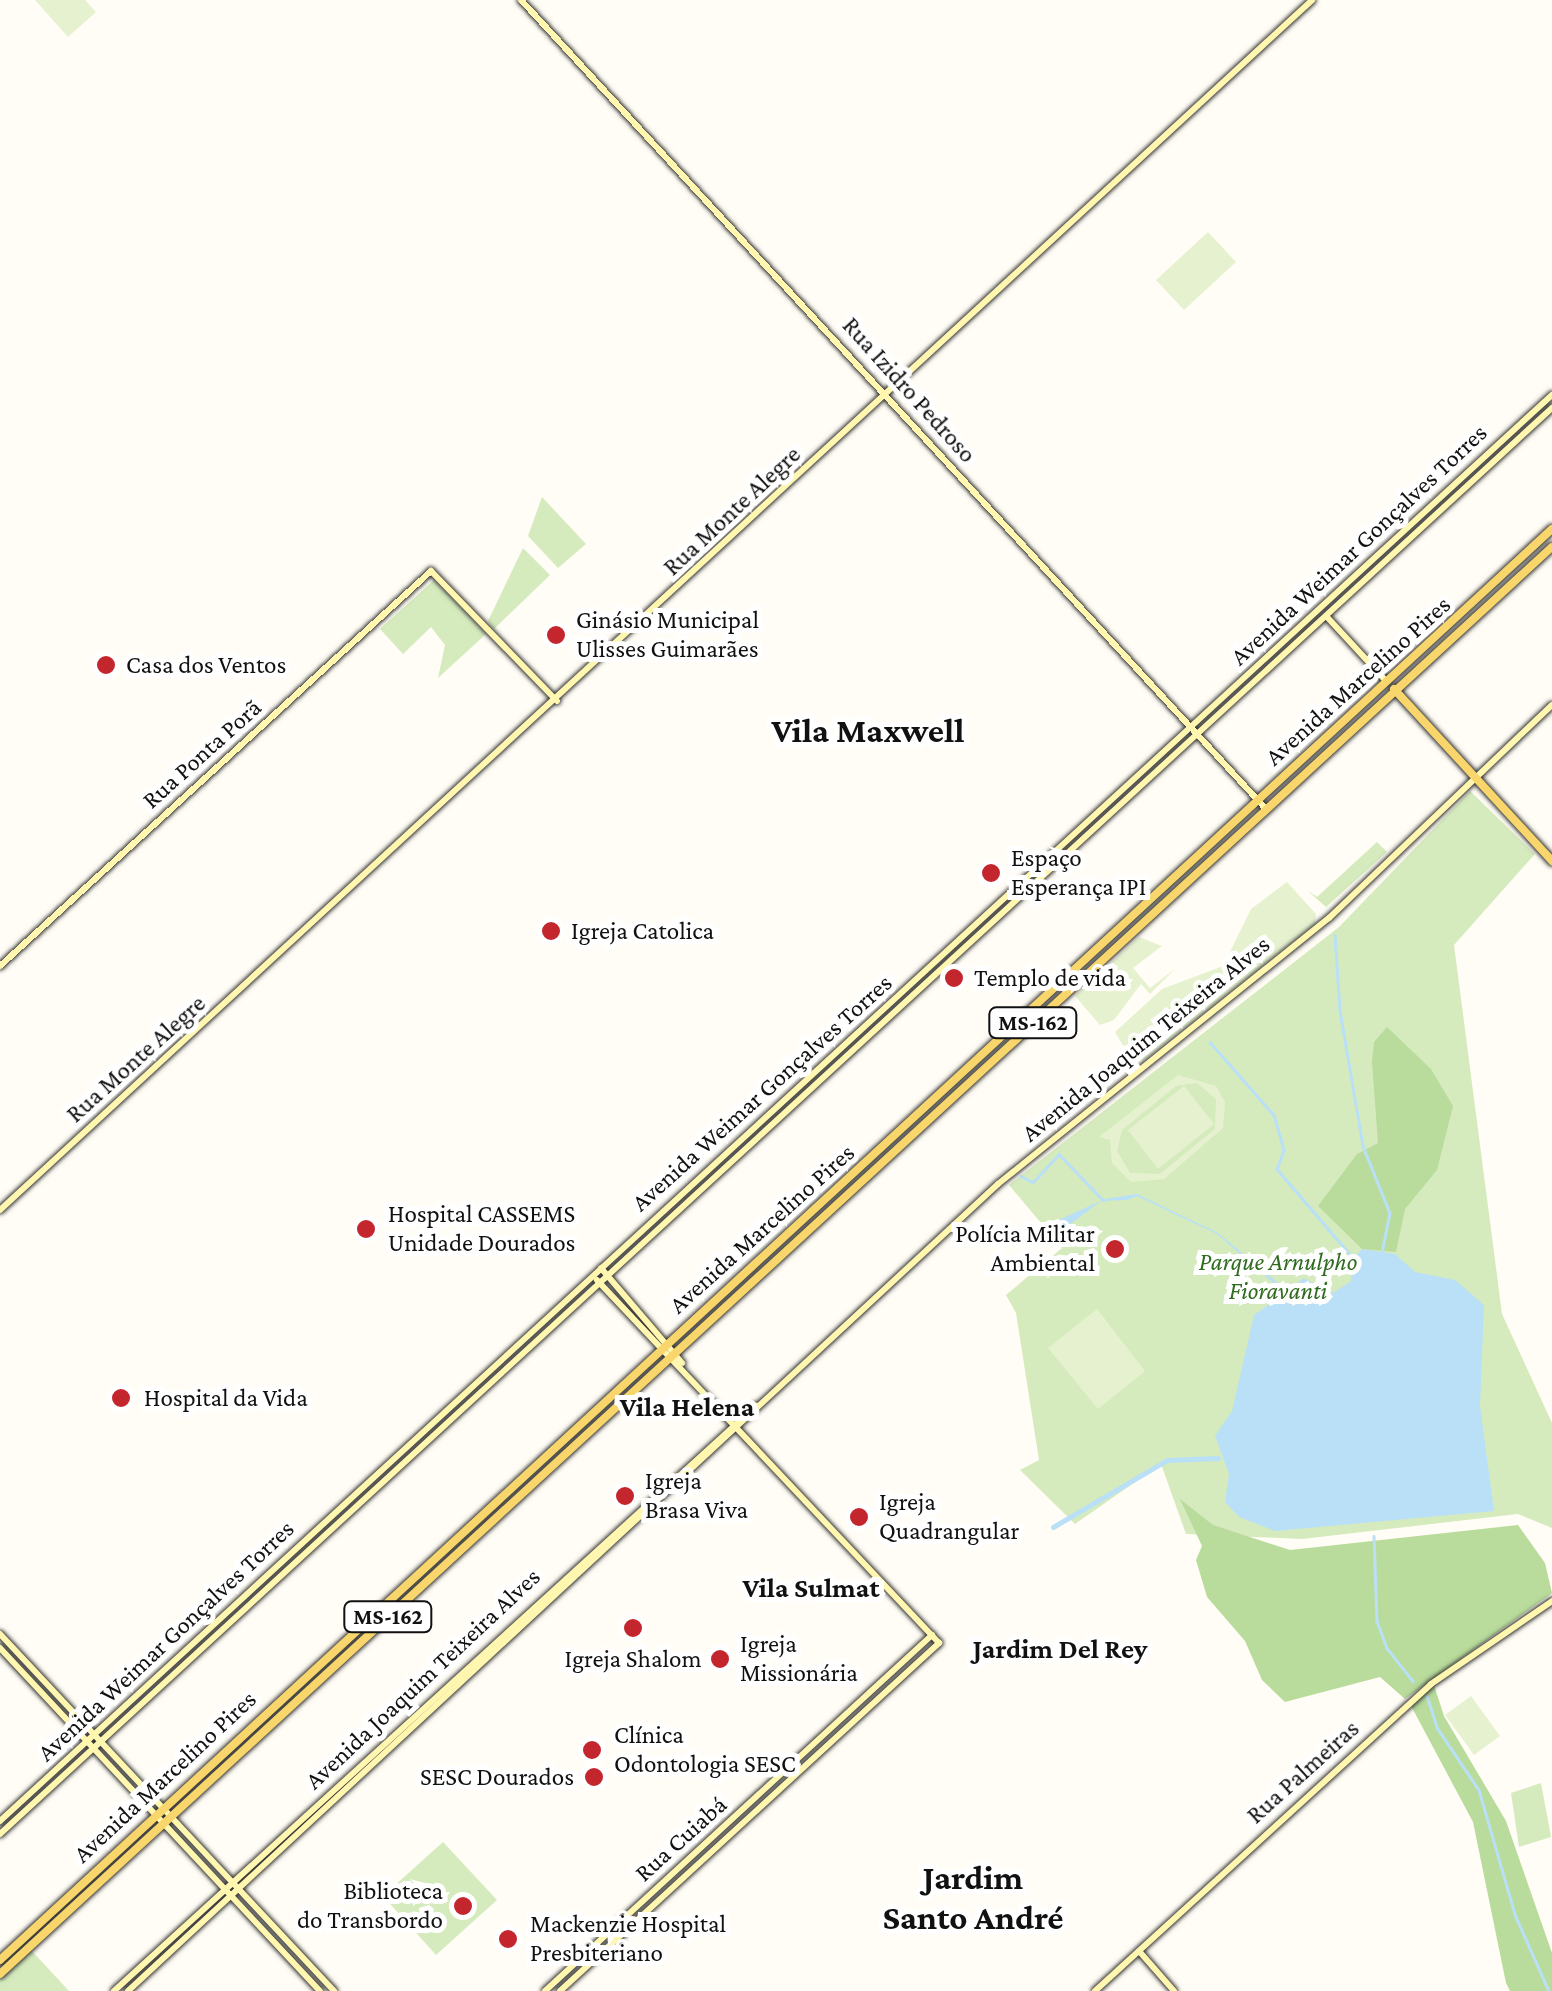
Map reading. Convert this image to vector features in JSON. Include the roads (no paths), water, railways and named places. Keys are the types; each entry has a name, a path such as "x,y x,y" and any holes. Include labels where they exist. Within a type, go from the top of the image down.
{"main road":[{"name":"Rua Izidro Pedroso","path":"521,0 1266,809"},
{"name":"Rua Monte Alegre","path":"0,1210 887,397 1312,0"},
{"name":"Avenida Weimar Gonçalves Torres","path":"596,1279 600,1268 1552,395"},
{"name":"Avenida Weimar Gonçalves Torres","path":"0,1834 98,1737 596,1279 607,1275 1328,618 1552,408"},
{"name":"Avenida Marcelino Pires","path":"0,1960 1552,530"},
{"name":"Avenida Marcelino Pires","path":"0,1974 1552,547"},
{"name":"Rua Ponta Porã","path":"0,966 430,571 557,701"},
{"path":"1320,609 1552,861"},
{"name":"Avenida Joaquim Teixeira Alves","path":"128,1991 1019,1166 1329,918 1552,705"},
{"path":"1124,923 1132,932"},
{"path":"863,1164 872,1173"},
{"path":"800,1222 808,1231"},
{"path":"600,1268 665,1344"},
{"path":"596,1279 675,1354 732,1421 932,1636"},
{"path":"630,1315 638,1308"},
{"name":"Avenida Joaquim Teixeira Alves","path":"114,1991 732,1421 762,1402"},
{"name":"Rua Palmeiras","path":"1095,1991 1431,1684 1552,1601"},
{"path":"0,1634 98,1737 158,1811 162,1824 239,1890 334,1991"},
{"name":"Rua Cuiabá","path":"545,1991 932,1636 939,1644 560,1991"},
{"path":"0,1648 90,1745 158,1811 170,1816 229,1885 232,1897 320,1991"},
{"name":"Avenida Weimar Gonçalves Torres","path":"0,1821 90,1745"},
{"path":"1139,1951 1174,1991"}],"water":[{"path":"1137,1194 1218,1233 1289,1292 1303,1278 1333,1293 1351,1281 1352,1260 1362,1249 1395,1254 1415,1272 1455,1280 1484,1305 1480,1406 1494,1511 1275,1531 1239,1517 1225,1502 1229,1474 1215,1436 1232,1411 1254,1315 1285,1293 1217,1234 1137,1196 1101,1201 1065,1228 1052,1223 1105,1199"}],"waterway":[{"path":"1335,935 1340,1011 1363,1146 1390,1213 1382,1253"},
{"path":"1210,1042 1274,1115 1284,1150 1277,1169 1355,1260"},
{"path":"1021,1176 1033,1182 1059,1154 1103,1200"},
{"path":"1053,1527 1167,1460 1218,1458"},
{"path":"1374,1536 1377,1621 1387,1648 1413,1681"},
{"path":"1427,1696 1438,1729 1479,1790 1516,1917 1549,1991"}],"place":[{"name":"Ginásio Municipal Ulisses Guimarães","path":"556,635"},
{"name":"Casa dos Ventos","path":"106,665"},
{"name":"Espaço Esperança IPI","path":"991,873"},
{"name":"Igreja Catolica","path":"551,931"},
{"name":"Templo de vida","path":"954,978"},
{"name":"Hospital CASSEMS Unidade Dourados","path":"366,1229"},
{"name":"Polícia Militar Ambiental","path":"1115,1249"},
{"name":"Hospital da Vida","path":"121,1398"},
{"name":"Igreja Brasa Viva","path":"625,1496"},
{"name":"Igreja Quadrangular","path":"859,1517"},
{"name":"Igreja Shalom","path":"633,1628"},
{"name":"Igreja Missionária","path":"720,1659"},
{"name":"Clínica Odontologia SESC","path":"592,1750"},
{"name":"SESC Dourados","path":"594,1777"},
{"name":"Biblioteca do Transbordo","path":"463,1906"},
{"name":"Mackenzie Hospital Presbiteriano","path":"508,1939"}],"district":[{"name":"Vila Maxwell","path":"868,731"},
{"name":"Vila Helena","path":"687,1407"},
{"name":"Vila Sulmat","path":"811,1588"},
{"name":"Jardim Del Rey","path":"1060,1649"},
{"name":"Jardim Santo André","path":"973,1898"}],"park label":[{"name":"Parque Arnulpho Fioravanti","path":"1278,1278"}]}
